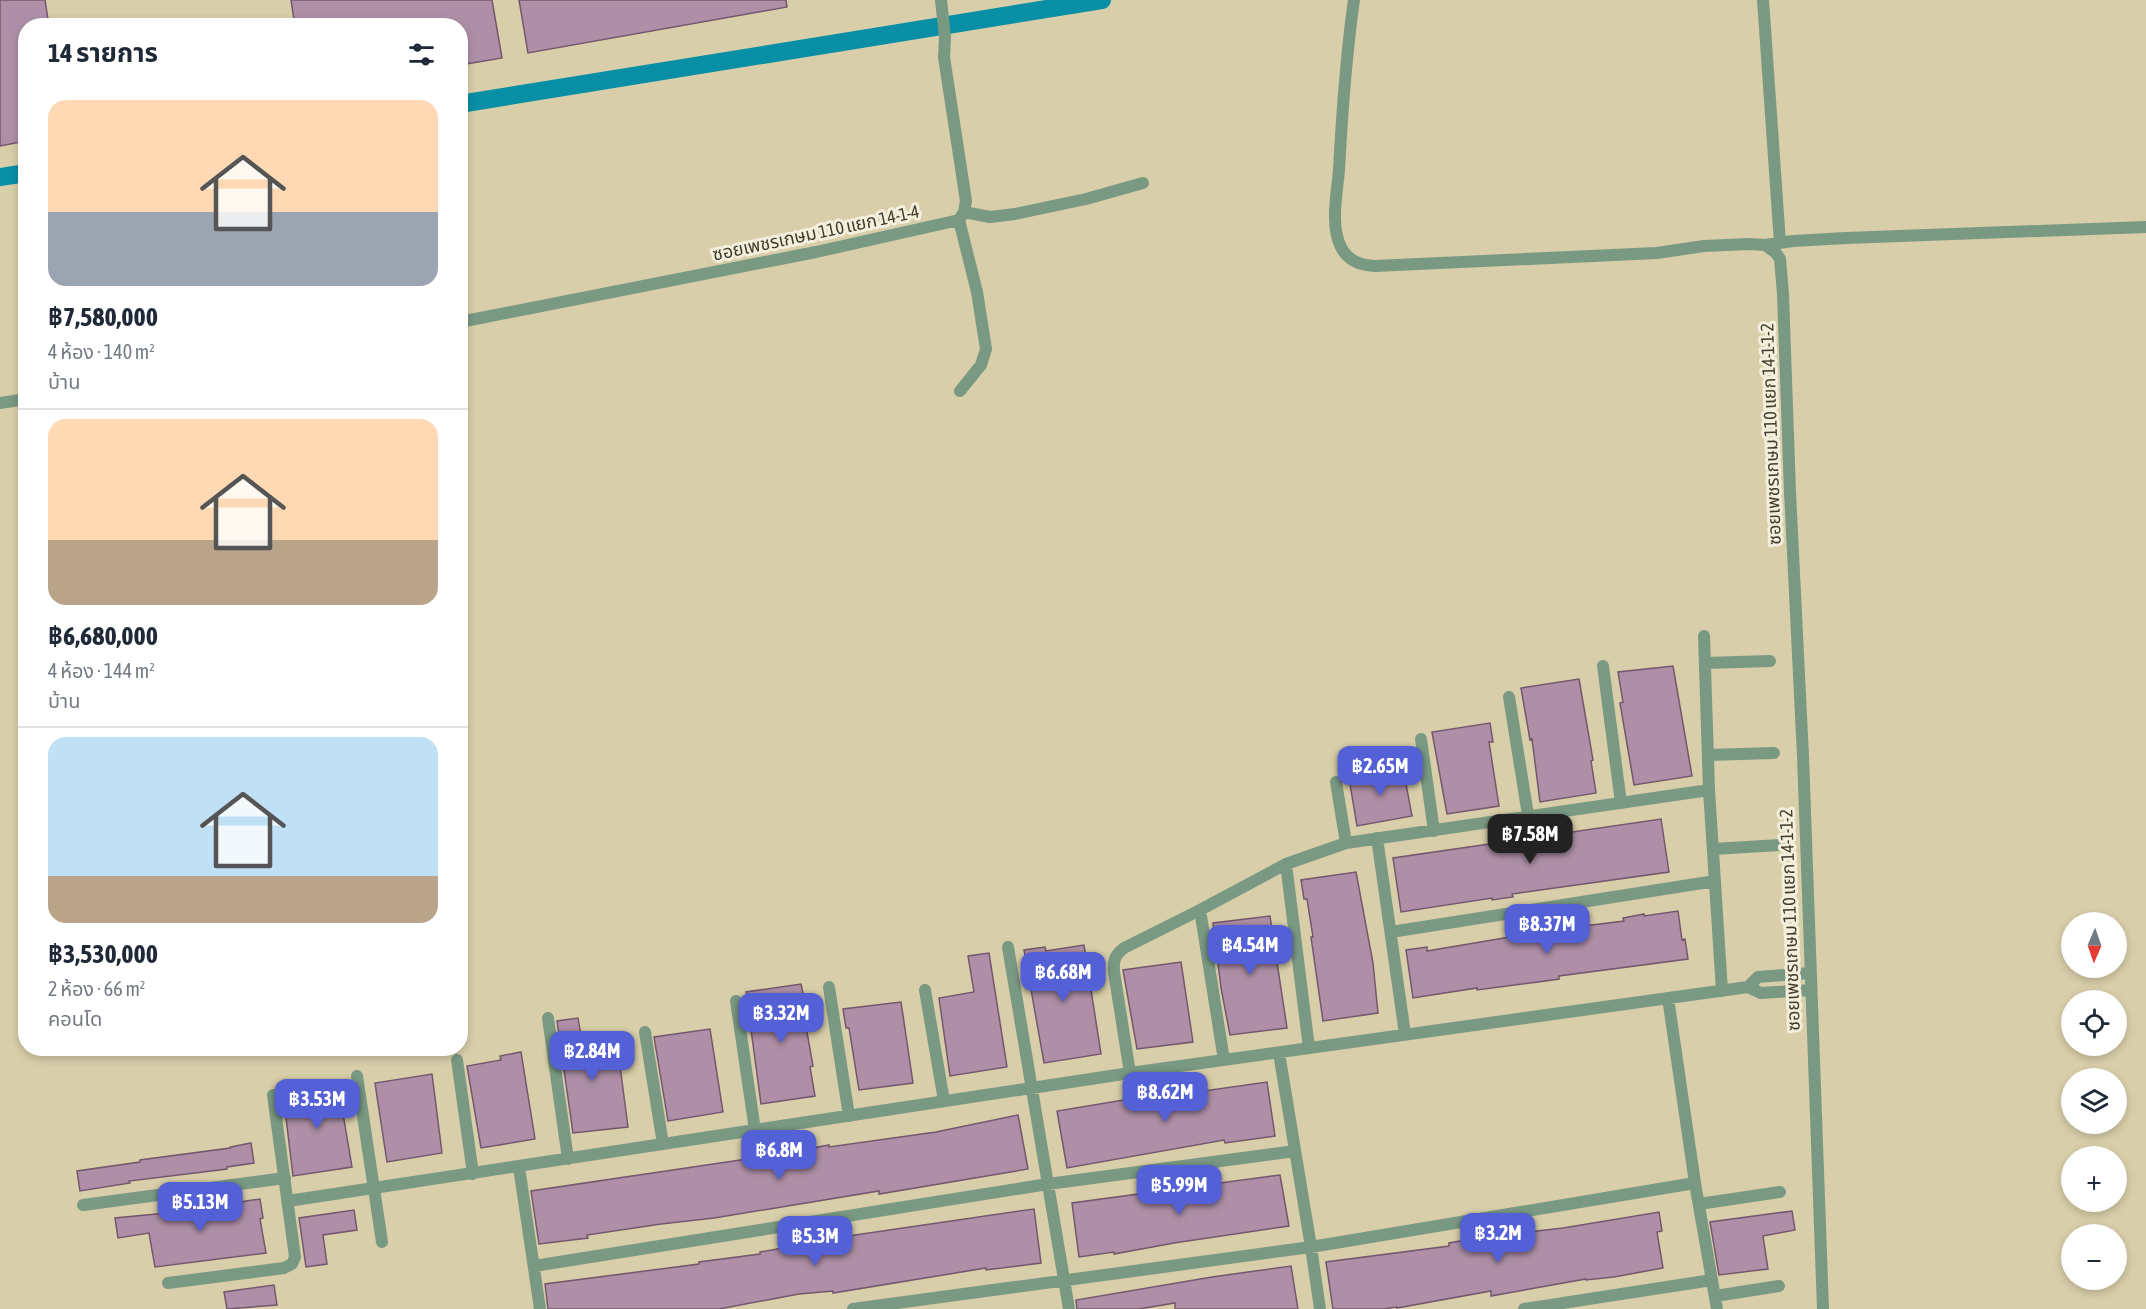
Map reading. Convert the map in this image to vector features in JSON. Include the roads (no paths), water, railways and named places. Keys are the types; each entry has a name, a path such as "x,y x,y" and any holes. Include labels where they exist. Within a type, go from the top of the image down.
{"street":[{"path":"941,0 945,36 944,57 966,201 961,216 986,349 981,365 960,391"},
{"path":"1354,0 1342,117 1336,217 1339,241 1349,258 1365,265 1657,253 1704,246 1765,245 1846,238 2146,227"},
{"path":"1763,0 1780,243"},
{"path":"961,216 990,217 1015,214 1086,200 1143,183"},
{"name":"ซอยเพชรเกษม 110 แยก 14-1-4","path":"468,320 816,252 961,216"},
{"name":"ซอยเพชรเกษม 110 แยก 14-1-1-2","path":"1765,245 1776,253 1782,266 1823,1309"},
{"path":"0,403 18,400"},
{"path":"1704,636 1709,790 1722,991"},
{"path":"1706,663 1770,661"},
{"path":"1603,666 1621,803"},
{"path":"1509,697 1528,815"},
{"path":"1421,739 1434,831"},
{"path":"1708,755 1774,753"},
{"path":"1336,782 1346,843"},
{"path":"1130,1073 1114,972 1113,962 1116,954 1286,864 1346,843 1709,790"},
{"path":"1377,838 1405,1034"},
{"path":"1713,849 1780,845"},
{"path":"1286,864 1309,1048"},
{"path":"1390,932 1715,881"},
{"path":"1200,910 1224,1060"},
{"path":"1008,947 1069,1309"},
{"path":"1748,987 1758,977 1810,973"},
{"path":"829,987 849,1116"},
{"path":"288,1201 1130,1073 1405,1034 1748,987 1761,993 1811,990"},
{"path":"925,990 944,1101"},
{"path":"1668,998 1695,1183 1716,1303 1779,1286"},
{"path":"736,1001 755,1130"},
{"path":"548,1018 568,1159"},
{"path":"645,1032 663,1144"},
{"path":"1279,1053 1320,1309"},
{"path":"457,1060 473,1173"},
{"path":"357,1076 381,1242"},
{"path":"168,1283 284,1268 292,1264 295,1257 273,1095"},
{"path":"534,1266 1048,1184 1295,1151"},
{"path":"519,1167 540,1309"},
{"path":"83,1205 285,1178"},
{"path":"853,1309 1311,1247 1695,1183"},
{"path":"1699,1204 1780,1192"},
{"path":"1524,1309 1712,1280"}],"waterway":[{"path":"468,103 1102,0"},
{"path":"0,177 18,174"}]}
